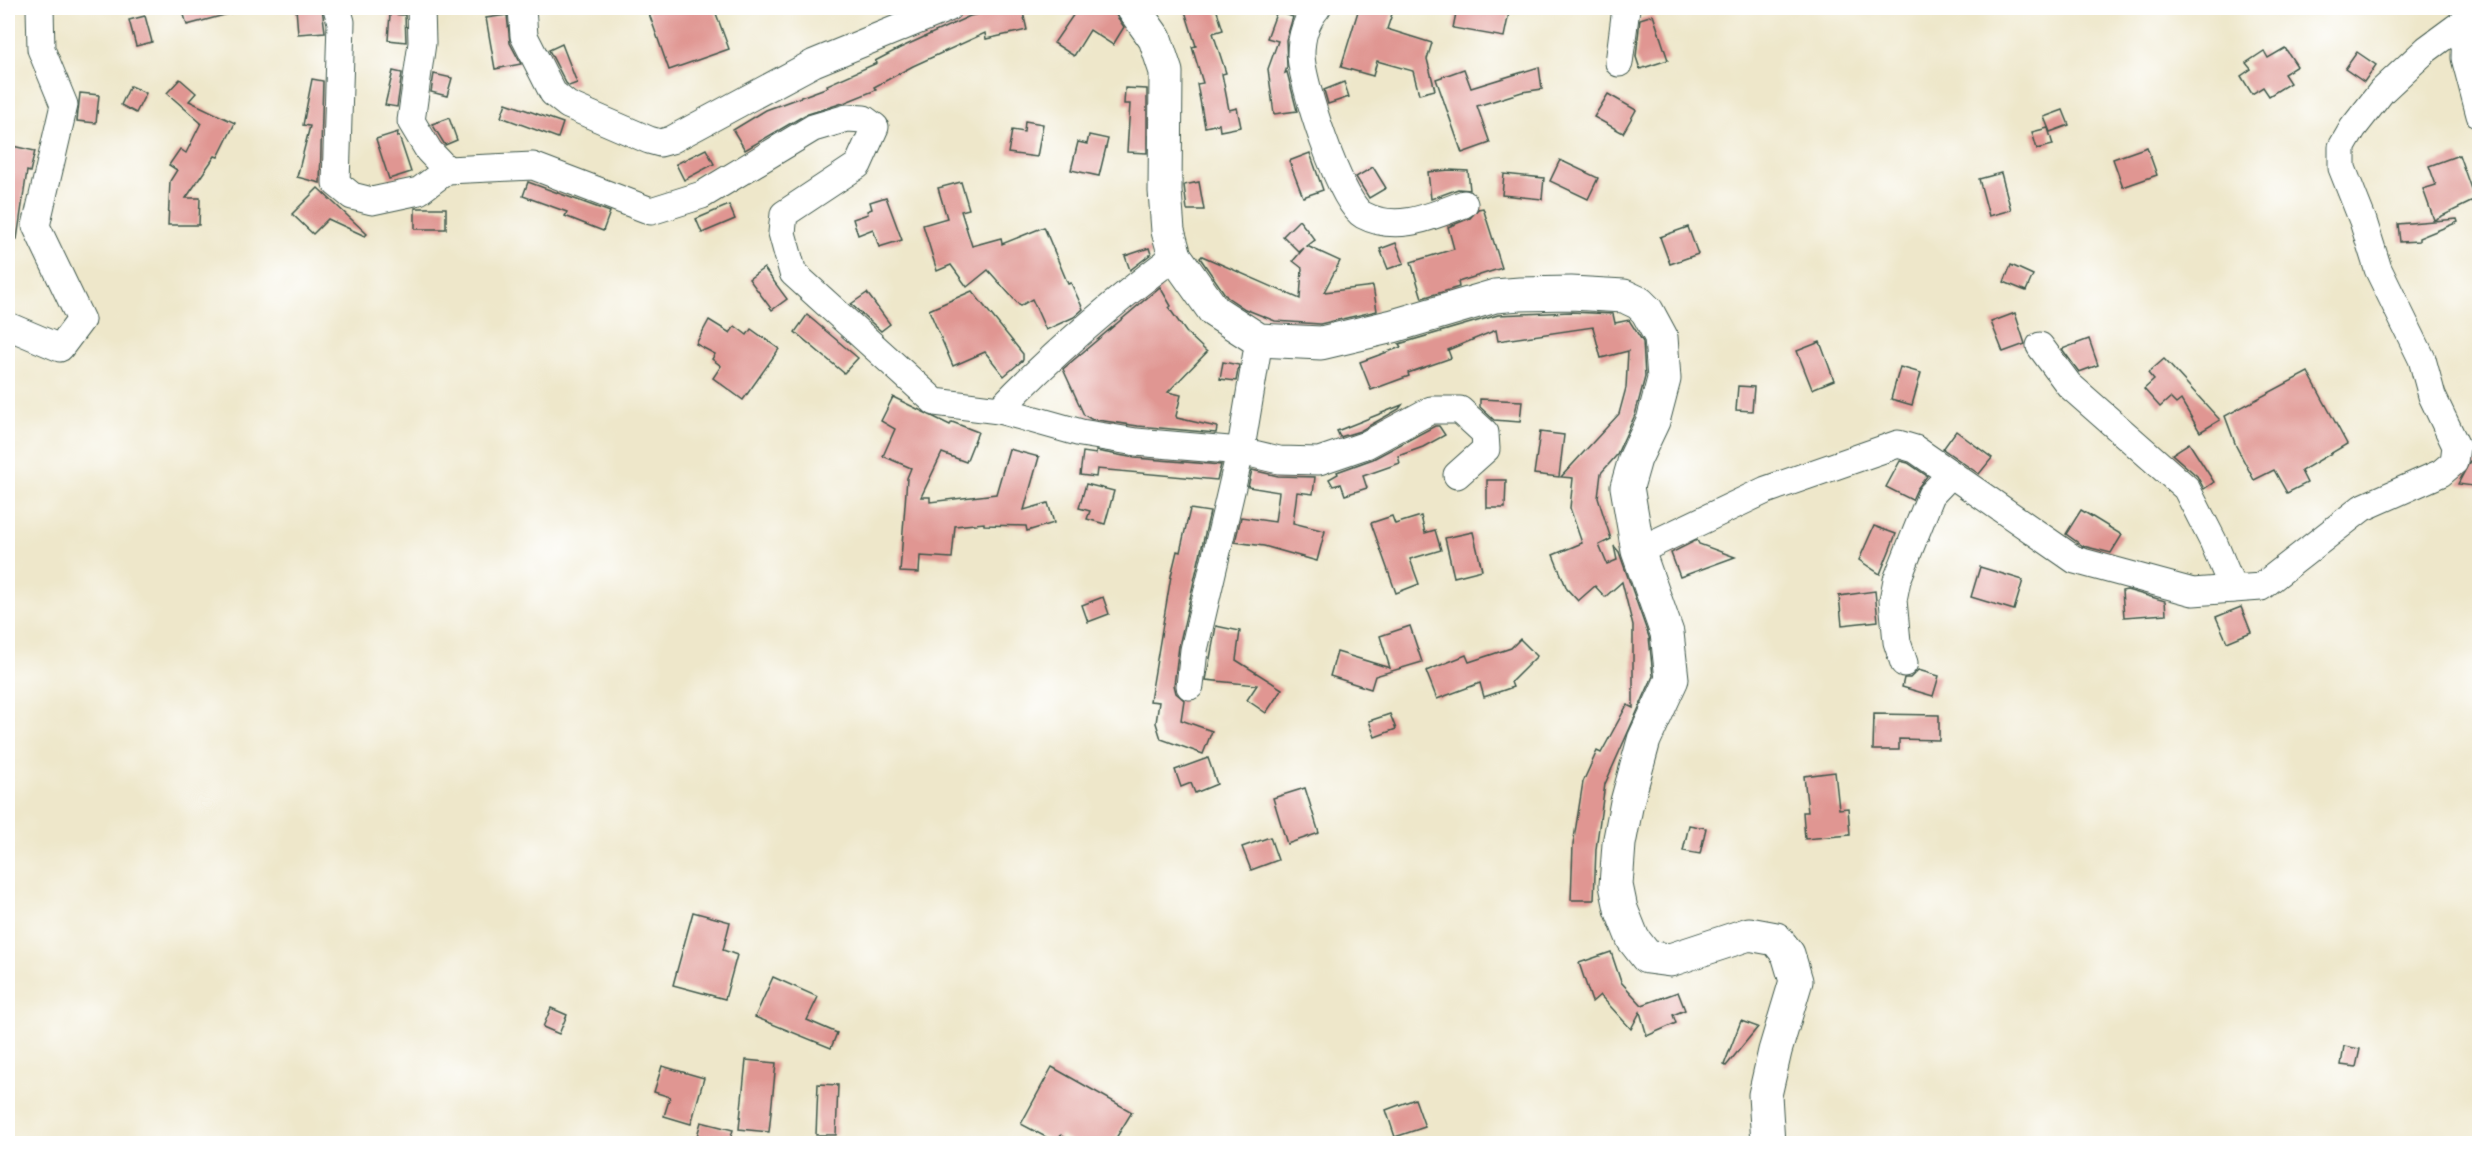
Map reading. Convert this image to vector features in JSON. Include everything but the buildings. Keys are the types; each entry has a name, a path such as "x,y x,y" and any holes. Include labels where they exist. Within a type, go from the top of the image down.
{"highway":[{"path":"1133,8 1155,39 1166,72 1165,191 1168,231 1175,256 1214,311 1259,340 1321,343 1393,326 1495,296 1520,294 1571,293 1624,296 1639,303 1647,311 1661,337 1664,379 1653,421 1635,459 1627,487 1638,551 1667,633 1672,679 1644,740 1627,802 1618,844 1616,885 1621,909 1633,939 1647,957 1670,960 1749,934 1776,939 1788,954 1796,981 1775,1051 1765,1095 1768,1143"}],"street":[{"path":"8,326 60,348 81,320 36,226 64,105 41,49 40,8"},
{"path":"337,8 341,22 336,183 352,196 372,201 419,190 447,170 533,166 651,211 702,195 813,128 847,118 864,119 875,127 858,165 784,214 782,233 793,273 935,402 999,410 1081,433 1136,441 1241,451 1279,460 1319,461 1366,445 1431,410 1460,410 1485,433 1486,449 1457,475"},
{"path":"421,8 422,44 411,120 429,151 447,170"},
{"path":"522,8 524,36 553,93 568,105 660,143 671,140 814,63 948,8"},
{"path":"1317,8 1302,34 1302,70 1316,123 1349,200 1361,214 1398,224 1421,220 1464,204"},
{"path":"1619,63 1626,8"},
{"path":"2473,16 2465,58 2480,115"},
{"path":"1638,551 1767,490 1898,444 1915,449 2075,560 2193,592 2261,587 2362,508 2440,473 2454,462 2456,446 2432,396 2422,359 2378,269 2363,221 2342,168 2342,147 2353,128 2382,91 2427,49 2473,16"},
{"path":"999,410 1047,361 1137,284 1175,256"},
{"path":"1190,686 1194,650 1241,451 1259,340"},
{"path":"2040,346 2070,385 2186,488 2213,541 2233,589"},
{"path":"1905,663 1897,642 1893,600 1897,580 1931,495 1951,474"}]}
